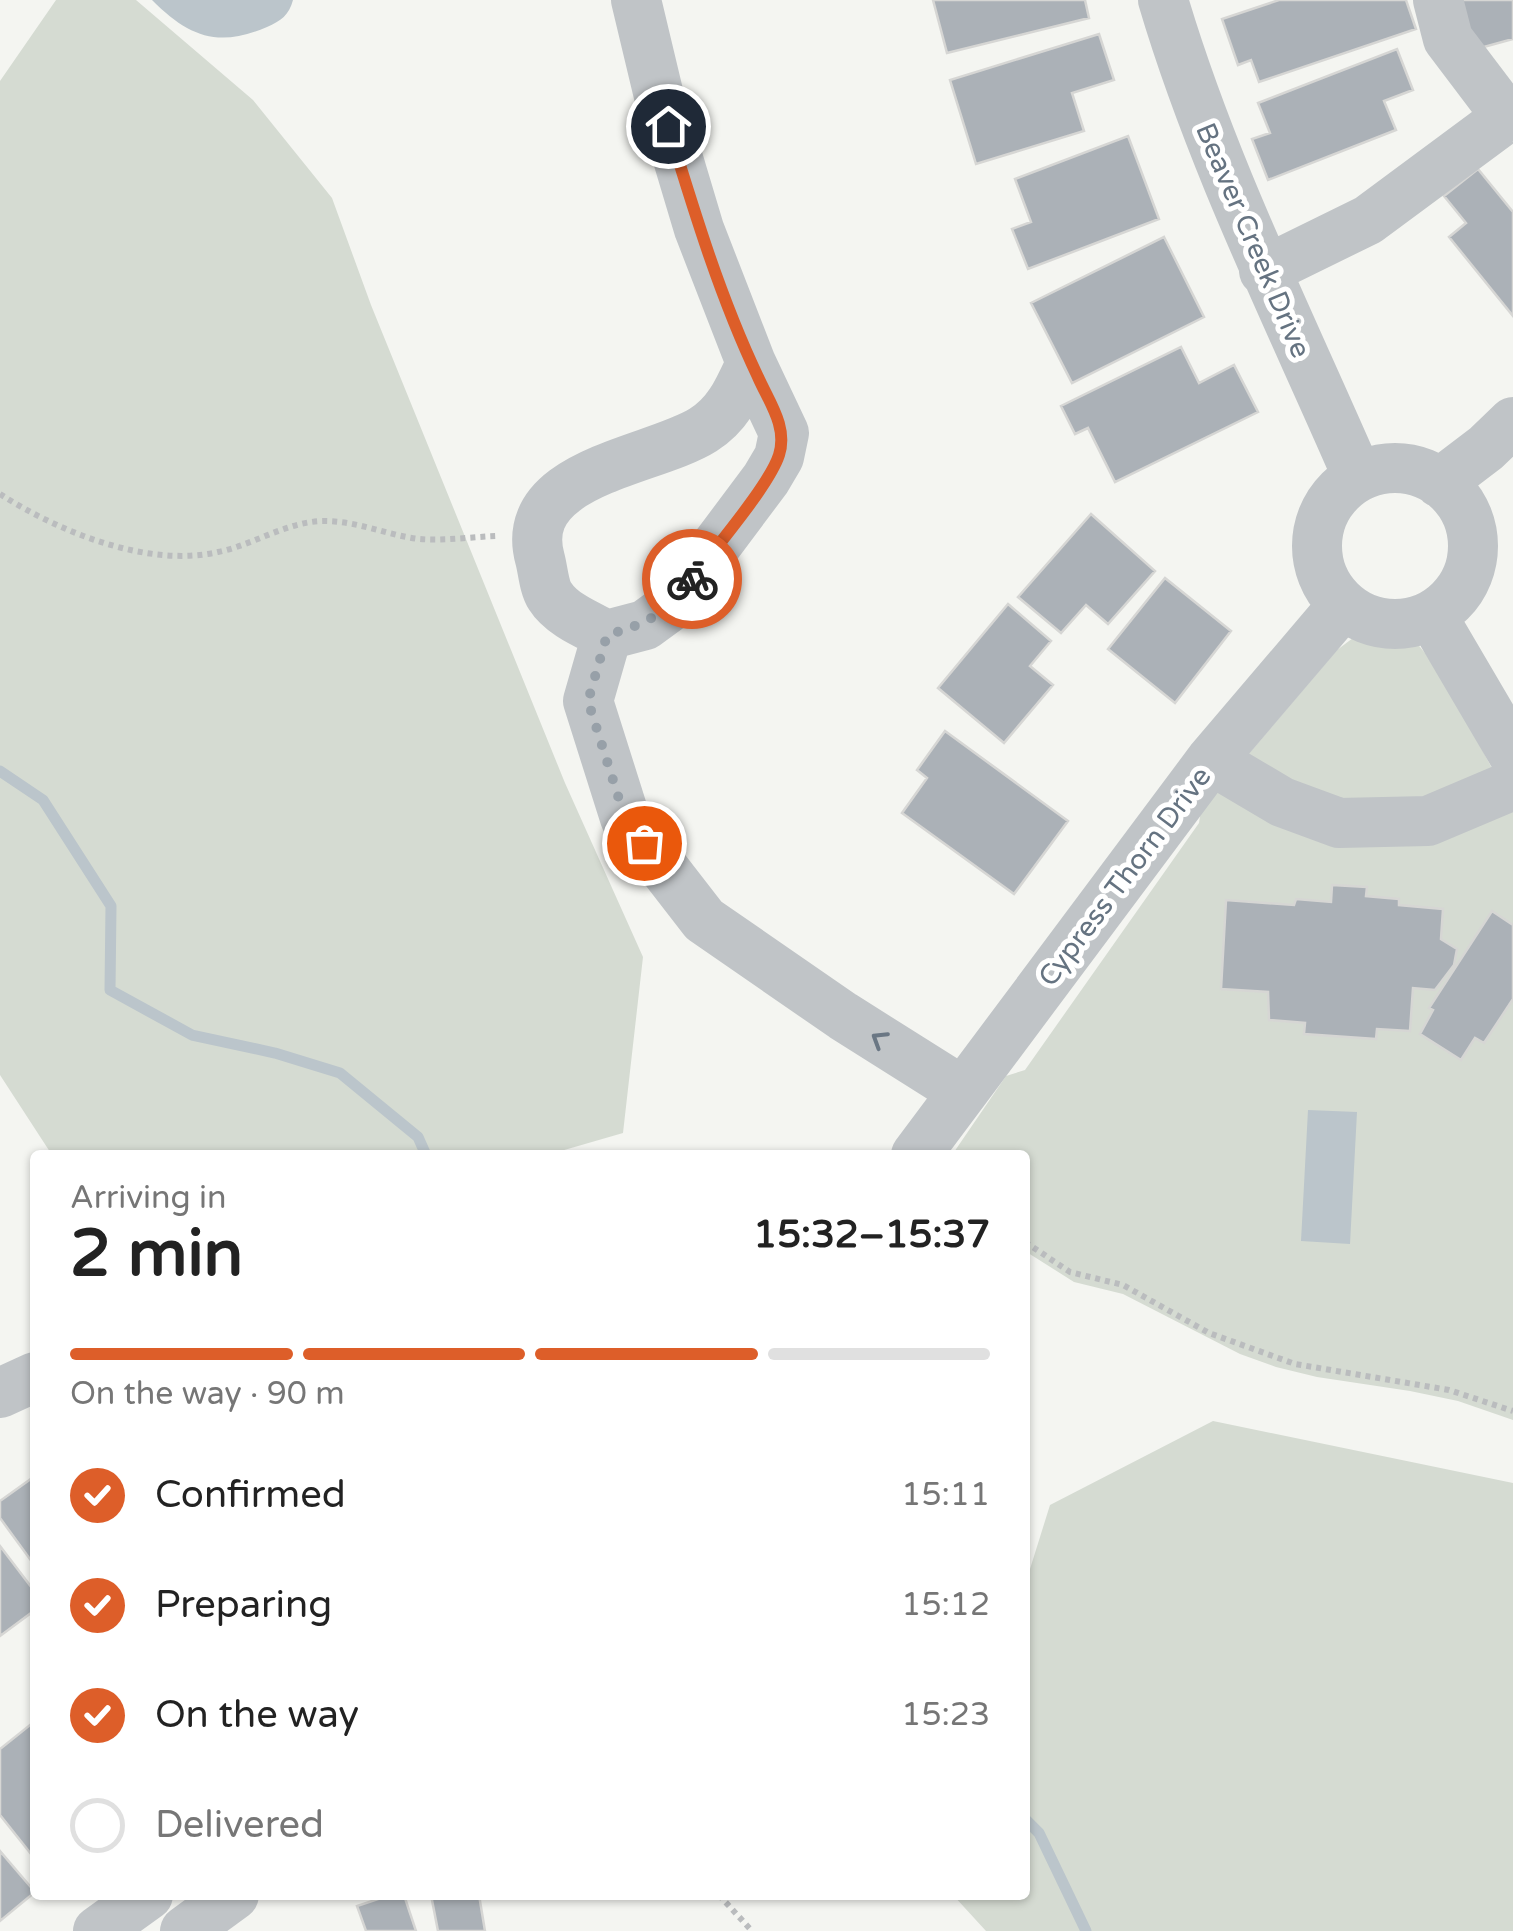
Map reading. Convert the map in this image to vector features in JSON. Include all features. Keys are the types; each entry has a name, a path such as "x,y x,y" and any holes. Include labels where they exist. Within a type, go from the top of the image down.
{"street":[{"path":"636,0 658,92 699,229 751,362 784,433 779,457 671,606 645,624 607,635 575,618 550,596 534,538 547,509 566,487 704,430 732,405 751,362"},
{"name":"Beaver Creek Drive","path":"1162,0 1188,83 1264,272 1357,475"},
{"path":"1264,272 1368,220 1510,114 1448,39 1438,0"},
{"path":"1452,495 1486,448 1513,422"},
{"path":"1398,468 1424,473 1452,495 1473,531 1474,556 1466,580 1452,601 1432,616 1408,624 1383,624 1358,616 1343,605 1324,578 1317,553 1319,526 1330,502 1357,475 1398,468"},
{"path":"1452,495 1513,469"},
{"name":"Cypress Thorn Drive","path":"920,1150 1211,760 1343,605"},
{"path":"1432,616 1513,754"},
{"path":"607,635 588,701 625,818 704,920 843,1016 962,1090"},
{"path":"1211,760 1282,802 1339,823 1428,821 1513,785"},
{"path":"0,1393 30,1378"},
{"path":"98,1931 141,1900"},
{"path":"185,1931 227,1900"}],"path":[{"path":"0,494 76,531 125,550 157,556 189,558 221,552 282,528 321,521 418,538 504,536"},
{"path":"1030,1245 1070,1272 1123,1286 1209,1333 1295,1364 1449,1390 1513,1411"},
{"path":"724,1900 752,1931"}],"shaded area":[{"path":"56,0 136,0 253,100 332,198 371,305 565,783 643,957 623,1133 564,1150 49,1150 0,1075 0,81"},
{"path":"152,0 293,0 287,14 272,25 234,37 219,37 179,23"},
{"path":"1368,633 1397,633 1415,641 1460,708 1513,808 1513,1420 1458,1401 1276,1367 1240,1354 1123,1294 1074,1282 1030,1254 1030,1150 955,1150 1006,1076 1025,1070 1199,823 1201,810 1337,650"},
{"path":"1308,1110 1357,1112 1350,1244 1301,1241"},
{"path":"1213,1421 1513,1483 1513,1931 986,1931 958,1900 1030,1900 1030,1569 1050,1505"}],"building":[{"path":"933,0 1085,0 1089,18 947,53"},
{"path":"1279,0 1406,0 1416,29 1259,82 1251,60 1238,65 1222,19"},
{"path":"1458,0 1513,0 1513,39 1473,50"},
{"path":"1099,34 1114,80 1072,93 1084,131 976,164 950,80"},
{"path":"1397,49 1413,90 1384,101 1396,130 1268,180 1252,139 1270,133 1258,103"},
{"path":"1128,136 1159,219 1028,269 1012,229 1031,222 1015,179"},
{"path":"1478,169 1513,212 1513,316 1449,237 1466,223 1444,196"},
{"path":"1164,237 1204,317 1072,383 1031,303"},
{"path":"1181,347 1199,383 1234,365 1258,412 1115,482 1088,428 1075,434 1061,406"},
{"path":"1091,514 1155,571 1108,624 1086,605 1061,633 1018,597"},
{"path":"1165,578 1231,631 1175,703 1108,649"},
{"path":"1008,604 1051,641 1030,666 1053,685 1004,743 938,688"},
{"path":"945,731 1068,821 1014,894 902,813 927,778 917,770"},
{"path":"1332,885 1367,887 1366,896 1399,899 1399,905 1443,909 1441,939 1457,949 1454,965 1435,990 1413,988 1410,1031 1377,1029 1376,1039 1304,1034 1305,1023 1269,1020 1268,992 1221,989 1226,900 1294,905 1296,899 1331,902"},
{"path":"1492,911 1513,925 1513,999 1484,1043 1475,1038 1461,1060 1420,1034 1433,1010 1429,1008"},
{"path":"30,1480 30,1559 0,1518 0,1501"},
{"path":"0,1546 30,1585 30,1614 0,1636"},
{"path":"30,1725 30,1853 0,1815 0,1749"},
{"path":"0,1851 30,1886 30,1896 0,1921"},
{"path":"375,1900 406,1900 416,1931 366,1931 357,1906"},
{"path":"432,1900 480,1900 485,1931 438,1931"}],"waterway":[{"path":"0,771 43,800 111,906 110,990 192,1035 275,1053 340,1073 418,1137 424,1150"},
{"path":"1030,1824 1039,1833 1086,1931"}],"way so far":[{"path":"644,843 625,818 588,701 607,635 645,624 671,606 692,579"}],"route":[{"path":"668,126 699,229 751,362 784,433 779,457 766,479 692,579"}]}
